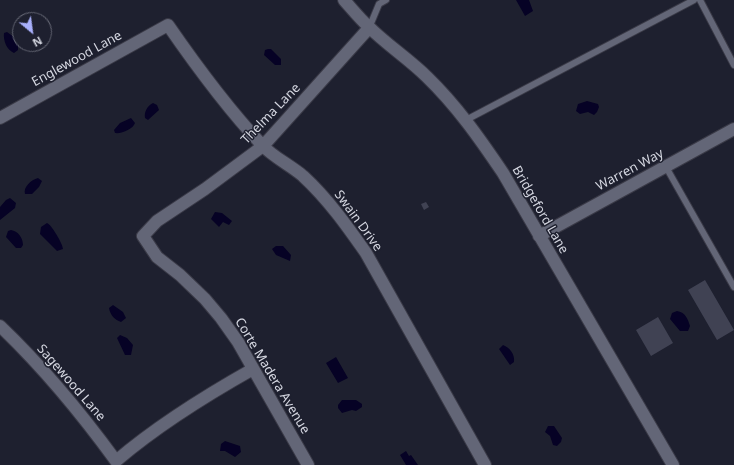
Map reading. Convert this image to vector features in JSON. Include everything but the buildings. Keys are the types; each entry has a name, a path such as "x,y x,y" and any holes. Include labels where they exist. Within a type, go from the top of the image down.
{"street":[{"name":"Bridgeford Lane","path":"344,0 369,28 428,78 466,120 503,173 673,465"},
{"name":"Englewood Lane","path":"0,118 168,25"},
{"name":"Swain Drive","path":"168,25 221,98 263,146 304,177 346,224 366,253 485,465"},
{"name":"Thelma Lane","path":"143,236 157,221 205,189 263,146 369,28"},
{"name":"Warren Way","path":"539,236 734,129"},
{"name":"Corte Madera Avenue","path":"143,236 157,257 180,275 205,299 221,318 238,342 308,465"},
{"name":"Sagewood Lane","path":"0,326 59,389 116,461 168,421 208,394 252,369"}],"lane":[{"path":"369,28 379,4 386,0"},
{"path":"466,120 694,0"},
{"path":"700,0 734,65"},
{"path":"666,167 734,288"}],"shaded area":[{"path":"516,0 529,0 533,11 525,16"},
{"path":"7,32 12,36 12,52 7,47 4,33"},
{"path":"271,49 281,59 281,65 275,65 264,55 265,50"},
{"path":"587,101 598,104 599,107 594,115 588,112 580,114 576,111 578,104"},
{"path":"153,103 157,105 159,110 148,120 145,118 146,111"},
{"path":"131,118 135,123 130,129 124,132 115,133 114,130 120,123"},
{"path":"38,178 42,181 39,187 32,194 25,194 25,189 28,184"},
{"path":"10,198 16,203 15,208 0,220 0,207"},
{"path":"215,212 222,213 232,221 229,225 223,222 219,227 211,219"},
{"path":"47,223 56,234 63,249 57,251 40,234 41,227"},
{"path":"11,230 18,233 21,237 23,245 21,248 16,248 6,237 8,231"},
{"path":"276,246 283,246 291,255 290,261 276,255 272,249"},
{"path":"113,305 123,312 126,318 121,322 115,319 110,313 109,308"},
{"path":"677,311 684,314 687,318 690,326 688,331 680,331 670,319 672,313"},
{"path":"120,335 127,338 133,345 131,355 125,355 117,338"},
{"path":"503,345 510,350 514,356 514,362 510,365 499,349"},
{"path":"336,357 348,378 338,383 326,363"},
{"path":"342,400 356,400 362,404 362,407 356,411 352,410 342,413 338,408 338,405"},
{"path":"548,426 554,426 562,438 561,442 557,446 553,445 550,436 545,432"},
{"path":"225,441 240,446 241,452 235,457 225,451 220,451 221,444"},
{"path":"406,451 418,465 406,465 400,455"}]}
